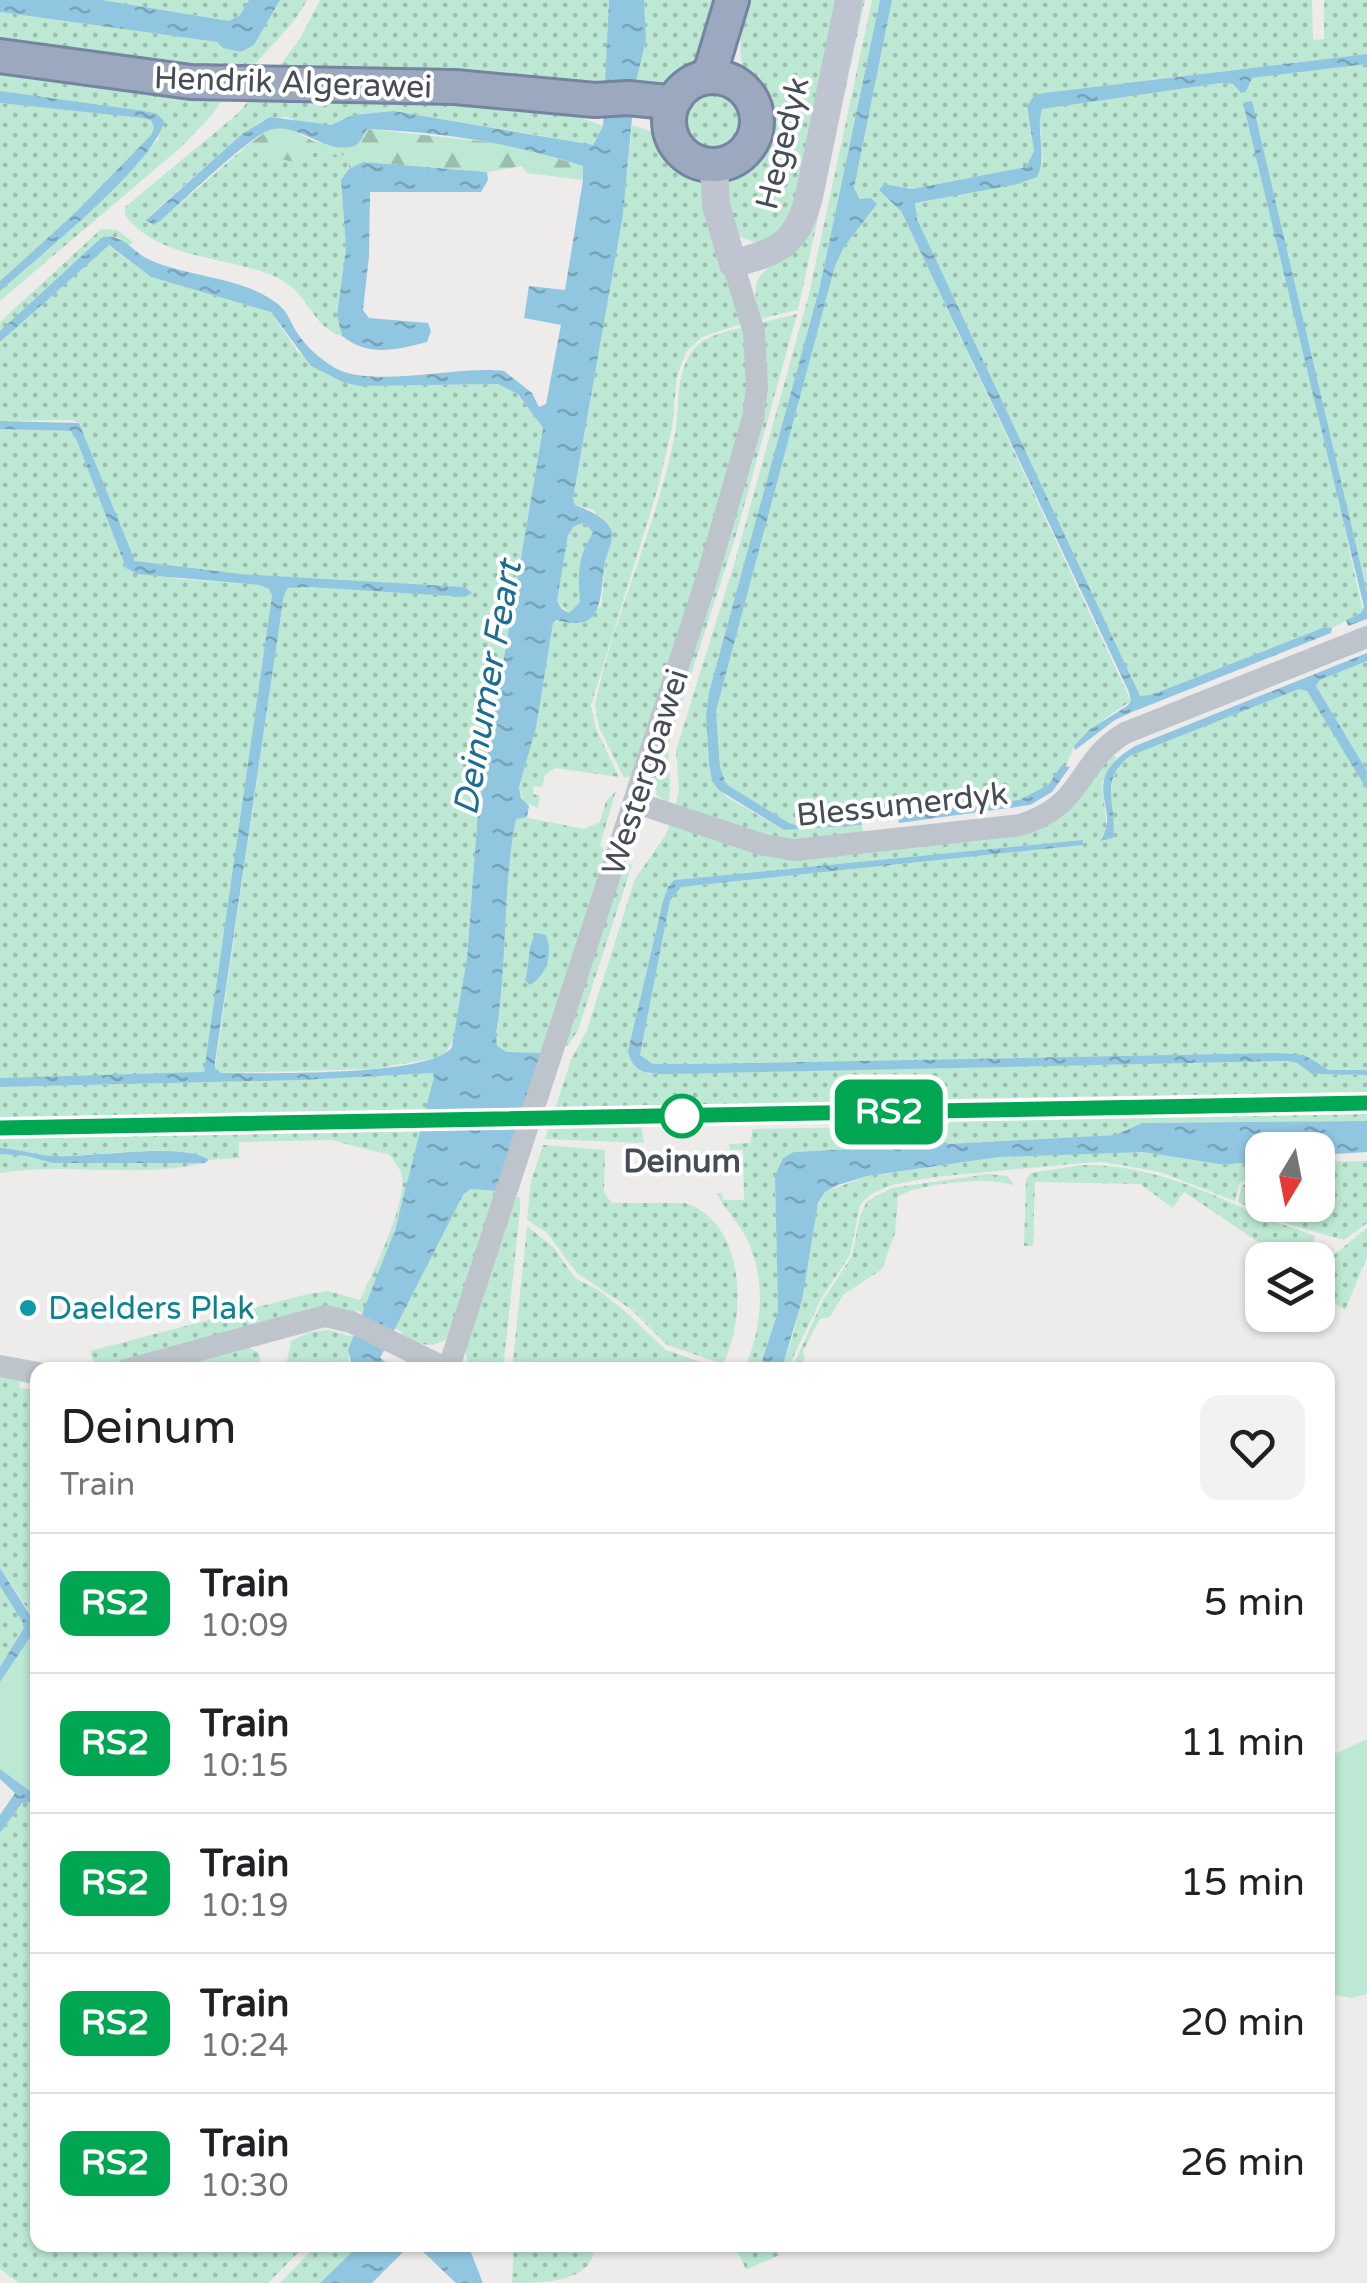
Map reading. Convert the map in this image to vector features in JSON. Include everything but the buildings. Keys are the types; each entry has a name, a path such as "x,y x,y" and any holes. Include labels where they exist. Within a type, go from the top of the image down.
{"highway":[{"path":"703,78 725,78 736,83 745,90 756,110 752,142 736,158 714,164 692,159 683,152 659,112 711,70 734,0"},
{"path":"734,0 737,34 732,74 736,83"},
{"name":"Hendrik Algerawei","path":"0,56 191,82 456,87 659,112"}],"main road":[{"name":"Hegedyk","path":"733,264 777,250 801,225 850,0"},
{"name":"Westergoawei","path":"714,164 716,205 733,264"}],"street":[{"name":"Westergoawei","path":"452,1362 706,581 753,418 754,332 733,264"},
{"name":"Blessumerdyk","path":"634,802 764,845 794,850 1020,825 1046,816 1065,802 1100,750 1125,733 1367,637"},
{"path":"155,1362 319,1317 351,1322 433,1362"},
{"path":"0,1366 30,1372"}],"green space":[{"path":"102,0 249,0 240,15 229,21"},
{"path":"280,0 307,0 248,73 0,45 0,12 217,42 223,48 241,52 254,45"},
{"path":"320,0 609,0 607,88 273,75 301,37"},
{"path":"644,0 723,0 694,72 669,90 635,86 646,40"},
{"path":"746,0 841,0 800,198 781,234 758,244 739,236 725,194 726,179 756,152 767,122 763,104 741,61"},
{"path":"857,0 865,0 798,310 759,319 758,281 767,269 787,256"},
{"path":"872,0 880,0 820,286 709,692 706,716 712,781 727,797 784,830 862,825 864,837 793,843 674,811 679,791 676,750 736,558 809,294"},
{"path":"892,0 1312,0 1313,40 1324,39 1324,0 1367,0 1367,54 1044,93 1027,106 1034,151 1026,167 912,189 890,185 889,199 901,211 1131,701 1108,716 1073,749 1066,766 1048,785 1019,800 897,814 897,818 798,826 726,784 720,767 716,711 835,266 844,247 877,204 861,199 854,188"},
{"path":"1367,64 1367,592 1251,101 1363,612 1332,628 1325,627 1140,697 917,219 915,203 1031,180 1043,161 1039,115 1047,108 1221,83 1233,84 1241,93 1246,92 1252,78"},
{"path":"0,66 225,96 180,148 0,301 0,291 78,223 159,139 158,114 0,91"},
{"path":"713,90 735,99 744,121 735,143 713,152 691,143 682,121 691,99"},
{"path":"253,96 480,101 557,108 603,126 593,145 587,147 394,111 354,115 331,125 316,126 285,117 262,121 148,217 160,221 248,145 273,158 315,152 349,156 349,169 341,180 346,248 337,315 342,336 323,325 296,291 274,276 174,249 139,230 125,215 125,207 235,116"},
{"path":"0,103 141,118 151,120 154,126 153,134 75,213 0,281"},
{"path":"632,125 658,134 673,155 701,176 744,323 702,337 686,352 677,376 672,428 658,488 591,705 596,729 619,777 555,768 545,775 542,787 534,786 533,794 540,796 538,808 524,802 519,787 536,728 553,623 601,607 607,546 612,537 594,510 575,505 573,498 623,215"},
{"path":"279,128 315,142 350,147 368,129 507,144 583,166 583,180 527,173 522,166 487,172 363,162 349,169 349,156 315,152 302,163 273,158 248,145 268,130"},
{"path":"101,229 117,230 133,242 129,246 117,237 101,238 0,331 0,322"},
{"path":"108,245 151,277 271,312 298,352 345,383 498,384 518,394 543,428 478,811 467,958 455,1039 442,1057 373,1069 221,1073 215,1068 284,595 288,588 465,587 240,574 141,563 131,558 79,423 0,421 0,342"},
{"path":"797,314 736,535 670,740 668,804 657,795 651,777 703,618 760,323"},
{"path":"745,327 747,401 698,579 631,776 624,778 599,727 595,705 667,469 682,372 691,353 702,342"},
{"path":"0,429 71,431 126,568 181,579 259,585 272,595 207,1061 204,1072 199,1074 0,1078"},
{"path":"584,523 593,532 580,602 569,613 557,601 568,535 573,526"},
{"path":"1367,661 1367,771 1316,686 1320,680"},
{"path":"1299,689 1307,691 1367,790 1367,1070 1329,1070 1314,1061 1278,1053 694,1064 653,1064 640,1055 670,900 681,887 1083,845 1083,840 674,880 663,901 628,1051 649,1074 1287,1061 1313,1074 1367,1075 1367,1092 948,1099 554,1112 571,1060 587,1030 635,879 671,821 744,846 1023,831 1106,755 1117,757 1102,783 1107,829 1101,837 1114,833 1113,782 1121,764 1130,756"},
{"path":"616,791 600,845 609,857 543,1053 507,1052 497,1047 496,1034 516,819 524,817 584,829 600,822 606,801"},
{"path":"624,862 632,865 578,1030 568,1046 565,1045"},
{"path":"436,1073 427,1114 0,1118 0,1087"},
{"path":"1367,1112 1367,1121 1142,1123 1115,1135 794,1152 775,1176 778,1312 762,1362 747,1362 755,1338 760,1288 747,1239 717,1193 722,1193 723,1200 744,1200 743,1150 730,1150 729,1144 751,1143 752,1129 942,1126 950,1124 950,1120"},
{"path":"641,1124 644,1143 545,1139 549,1127"},
{"path":"423,1129 385,1264 364,1314 357,1310 354,1315 128,1362 94,1362 90,1351 308,1294 328,1291 360,1300 394,1221 402,1189 400,1170 390,1155 331,1140 239,1142 239,1158 209,1160 179,1152 54,1156 0,1148 0,1137"},
{"path":"543,1145 605,1150 604,1193 612,1203 685,1203 705,1213 720,1230 736,1273 736,1322 724,1362 667,1345 632,1310 577,1273 547,1233 527,1220 531,1181"},
{"path":"1109,1152 1143,1152 1225,1165 1245,1162 1245,1180 1239,1184 1235,1201 1160,1172 1103,1162 935,1177 891,1185 871,1194 860,1205 850,1255 821,1299 791,1362 782,1362 795,1325 816,1210 825,1192 867,1176 999,1157"},
{"path":"0,1154 52,1163 204,1163 153,1170 0,1173"},
{"path":"1367,1161 1367,1223 1344,1240 1284,1222 1335,1222 1335,1162"},
{"path":"1082,1165 1152,1174 1245,1209 1245,1222 1276,1222 1314,1236 1314,1242 1258,1242 1184,1192 1173,1208 1140,1184 1035,1182 1033,1246 1024,1246 1026,1180 1031,1173"},
{"path":"988,1174 1007,1176 1015,1186 956,1182 898,1197 895,1233 882,1269 843,1295 830,1317 820,1319 803,1351 805,1358 795,1362 823,1300 852,1256 867,1201 892,1188"},
{"path":"1245,1184 1245,1205 1238,1202"},
{"path":"469,1189 498,1191 448,1338 430,1345 413,1341 395,1328"},
{"path":"516,1197 520,1197 504,1362 467,1362 465,1350"},
{"path":"527,1226 553,1247 575,1278 600,1291 666,1350 701,1362 513,1362"},
{"path":"1367,1228 1367,1257 1345,1310 1335,1304 1335,1254"},
{"path":"329,1330 353,1337 350,1362 287,1362 291,1341 310,1332"},
{"path":"247,1347 259,1353 261,1362 190,1362"},
{"path":"0,1374 30,1380 30,1384 20,1382 19,1388 30,1389 30,1613 0,1568"},
{"path":"0,1586 25,1626 0,1667"},
{"path":"30,1637 30,1792 0,1769 0,1682"},
{"path":"1367,1739 1367,1994 1352,1998 1335,1995 1335,1754"},
{"path":"30,1801 30,2252 299,2252 268,2283 19,2283 0,2269 0,1833 22,1803"},
{"path":"310,2252 352,2252 320,2283 280,2283"},
{"path":"514,2252 592,2252 588,2265 570,2276 547,2282 512,2283"},
{"path":"738,2252 778,2252 779,2255 746,2270"}],"water":[{"path":"0,0 102,0 229,21 240,15 249,0 280,0 254,45 241,52 223,48 217,42 0,12"},
{"path":"609,0 644,0 646,40 635,86 623,215 573,498 575,505 606,522 612,539 597,610 584,622 553,623 536,728 519,787 521,798 529,806 527,817 516,819 509,873 497,1046 507,1052 543,1053 498,1191 470,1189 463,1195 380,1358 386,1362 351,1362 348,1350 395,1230 435,1073 0,1087 0,1078 204,1072 272,595 259,585 137,574 126,568 71,431 0,429 0,421 79,423 135,561 240,574 465,587 472,593 465,597 311,587 288,588 284,595 215,1062 221,1073 381,1068 438,1057 452,1047 467,958 478,811 543,428 518,394 498,384 345,383 311,366 271,312 151,277 109,245 0,342 0,331 101,238 108,237 164,265 265,295 287,314 308,347 335,368 352,374 393,377 504,371 532,393 539,407 546,404 561,325 524,318 529,286 565,290 583,166 450,136 368,129 357,145 343,148 280,128 247,144 160,221 154,225 146,220 242,134 270,117 331,125 353,115 394,111 593,145 603,126","holes":["584,523 593,532 579,575 580,602 569,613 557,601 568,535 574,526"]},
{"path":"880,0 892,0 854,188 860,199 871,198 877,204 844,247 835,266 716,711 720,767 726,784 789,823 799,826 860,819 862,825 784,830 719,790 712,781 706,716 709,692 820,286"},
{"path":"1367,54 1367,64 1252,78 1246,92 1241,93 1233,84 1221,83 1042,109 1037,177 915,203 917,219 1140,696 1325,627 1332,628 1331,633 1115,720 1075,750 1074,746 1089,730 1127,706 1131,701 1129,692 901,211 879,190 884,184 912,189 1026,167 1034,151 1027,106 1035,95"},
{"path":"0,91 144,111 157,114 164,121 156,139 118,185 0,291 0,281 75,213 152,134 154,127 151,120 141,118 0,103"},
{"path":"1252,101 1367,592 1367,619 1348,626 1346,620 1361,613 1364,607 1243,103"},
{"path":"363,162 487,172 488,180 481,192 370,192 363,310 369,318 428,323 431,331 427,342 372,349 342,336 337,315 346,248 341,180 349,169"},
{"path":"1367,653 1367,661 1320,680 1316,686 1367,771 1367,790 1307,691 1299,689 1130,756 1111,785 1113,838 1100,841 1106,829 1103,783 1107,772 1135,746"},
{"path":"1062,765 1070,767 1052,792 1030,805 899,823 897,815 1019,800 1048,785"},
{"path":"1083,840 1083,845 681,887 670,901 640,1055 653,1064 694,1064 1278,1053 1304,1055 1329,1070 1367,1070 1367,1075 1312,1074 1287,1061 660,1074 642,1071 630,1058 628,1051 663,901 674,880"},
{"path":"537,933 546,935 548,957 541,976 530,985 525,980 531,943"},
{"path":"1367,1121 1367,1152 1335,1154 1335,1132 1245,1132 1245,1162 1225,1165 1143,1152 999,1157 867,1176 838,1185 825,1192 818,1203 802,1300 784,1361 762,1362 778,1312 775,1176 783,1158 794,1152 1115,1135 1142,1123"},
{"path":"0,1148 54,1156 179,1152 209,1160 52,1163 0,1154"},
{"path":"0,1568 30,1615 30,1637 0,1682 0,1667 25,1626 0,1586"},
{"path":"0,1769 30,1791 30,1802 22,1803 0,1833 0,1815 15,1793 0,1779"},
{"path":"352,2252 403,2252 372,2283 320,2283"},
{"path":"423,2252 471,2252 483,2283 456,2283"}],"pier":[{"path":"529,1112 524,1127 417,1129 422,1114"}],"railway":[{"path":"0,1128 1367,1103"}],"train":[{"name":"RS2","path":"0,1128 1367,1103"}],"place":[{"name":"Deinum","path":"682,1116"},
{"name":"Daelders Plak","path":"28,1308"}],"water label":[{"name":"Deinumer Feart","path":"487,688"}]}
